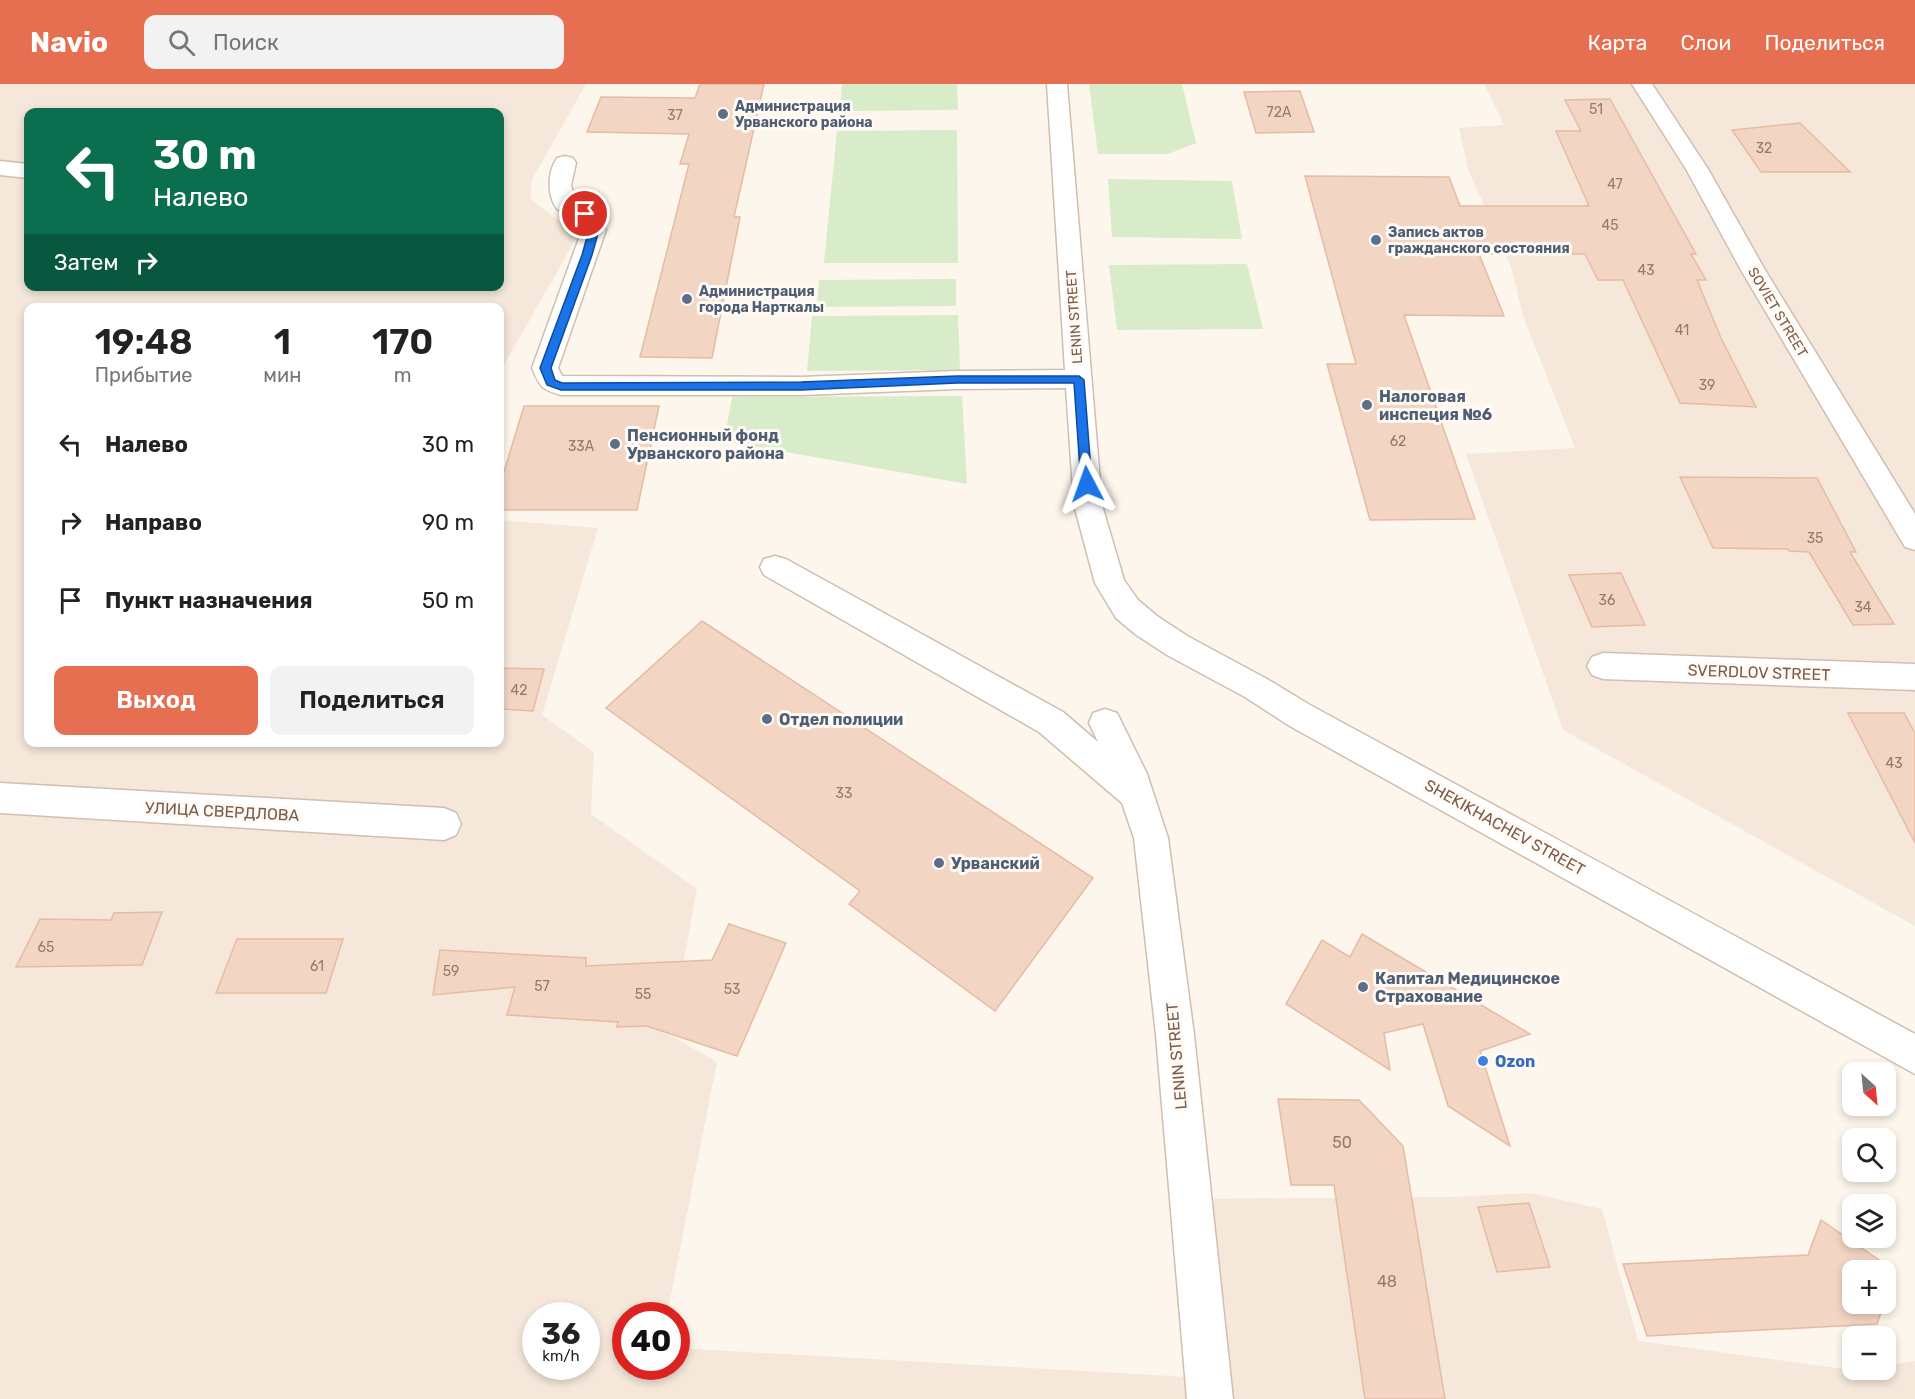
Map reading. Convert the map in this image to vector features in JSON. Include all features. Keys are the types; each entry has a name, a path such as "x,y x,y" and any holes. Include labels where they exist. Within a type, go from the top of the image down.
{"street":[{"name":"LENIN STREET","path":"1057,84 1088,505 1110,583"},
{"name":"SOVIET STREET","path":"1641,84 1697,170 1753,270 1915,539"},
{"path":"565,163 560,185 565,204 585,214 594,230 545,368 551,382 561,386 801,386 957,380 1079,380"},
{"path":"0,168 24,171"},
{"path":"775,567 1051,722 1138,796"},
{"name":"SHEKIKHACHEV STREET","path":"1110,583 1127,609 1178,646 1915,1055"},
{"name":"SVERDLOV STREET","path":"1603,666 1915,677"},
{"name":"LENIN STREET","path":"1105,723 1130,774 1151,838 1175,1035 1210,1399"},
{"name":"УЛИЦА СВЕРДЛОВА","path":"0,798 444,824"}],"shaded area":[{"path":"0,84 586,84 532,180 530,199 578,235 504,365 504,303 24,303 24,747 504,747 504,520 598,528 542,715 594,752 591,814 697,889 670,1035 717,1062 670,1302 612,1302 612,1380 690,1380 690,1349 1207,1378 1189,1199 1452,1197 1531,1193 1602,1209 1638,1341 1842,1369 1842,1380 1896,1380 1896,1364 1915,1361 1915,1399 0,1399"},
{"path":"1484,84 1915,84 1915,926 1563,730 1466,454 1575,448 1523,316 1511,267 1468,169 1459,128 1504,125"}],"green space":[{"path":"842,84 957,84 958,110 840,111"},
{"path":"1089,84 1182,84 1196,143 1168,154 1098,154"},
{"path":"957,130 958,263 824,263 837,131"},
{"path":"1108,179 1232,181 1242,239 1112,237"},
{"path":"1247,264 1263,329 1117,330 1109,265"},
{"path":"956,279 956,306 817,307 819,280"},
{"path":"958,315 960,370 807,371 812,316"},
{"path":"962,396 967,484 724,441 732,397"}],"building":[{"path":"700,84 764,84 734,217 740,217 712,358 640,357 689,164 680,164 689,134 587,132 601,97 695,98"},
{"path":"1300,91 1314,132 1256,133 1244,92"},
{"path":"1610,99 1696,254 1691,254 1706,280 1697,280 1721,338 1756,407 1680,403 1623,280 1598,280 1585,254 1479,254 1504,316 1404,315 1475,519 1370,520 1327,364 1356,364 1305,176 1449,177 1460,206 1589,206 1556,131 1581,131 1565,100"},
{"path":"1800,123 1850,172 1761,172 1732,130"},
{"path":"524,406 659,406 637,510 504,510 504,472"},
{"path":"1680,477 1817,478 1856,552 1850,552 1894,624 1853,625 1809,552 1789,551 1788,549 1713,548"},
{"path":"1621,573 1645,625 1592,627 1569,575"},
{"path":"702,621 1093,878 995,1011 849,904 860,891 606,708"},
{"path":"504,668 544,669 533,711 504,709"},
{"path":"1848,713 1904,713 1915,733 1915,843"},
{"path":"162,912 142,965 16,967 40,919 111,920 114,913"},
{"path":"729,924 786,943 737,1056 647,1026 617,1027 618,1022 507,1015 515,987 433,995 440,950 586,958 586,966 712,960"},
{"path":"1362,934 1530,1034 1480,1051 1510,1146 1448,1106 1423,1024 1384,1033 1390,1070 1286,1004 1322,940 1350,957"},
{"path":"237,939 343,939 326,993 216,993"},
{"path":"1278,1099 1359,1100 1403,1146 1445,1399 1365,1399 1334,1185 1291,1185"},
{"path":"1529,1203 1550,1267 1497,1272 1478,1207"},
{"path":"1821,1220 1842,1234 1842,1248 1862,1248 1879,1260 1842,1260 1842,1314 1880,1314 1877,1324 1647,1336 1623,1264 1808,1255"}],"place":[{"name":"Администрация Урванского района","path":"723,114"},
{"name":"Запись актов гражданского состояния","path":"1376,240"},
{"name":"Администрация города Нарткалы","path":"687,299"},
{"name":"Налоговая инспеция №6","path":"1367,405"},
{"name":"Пенсионный фонд Урванского района","path":"615,444"},
{"name":"Отдел полиции","path":"767,719"},
{"name":"Урванский","path":"939,863"},
{"name":"Капитал Медицинское Страхование","path":"1363,987"},
{"name":"Ozon","path":"1483,1061"}],"route":[{"path":"585,214 594,230 545,368 551,382 561,386 801,386 957,380 1079,380 1087,484"}]}
